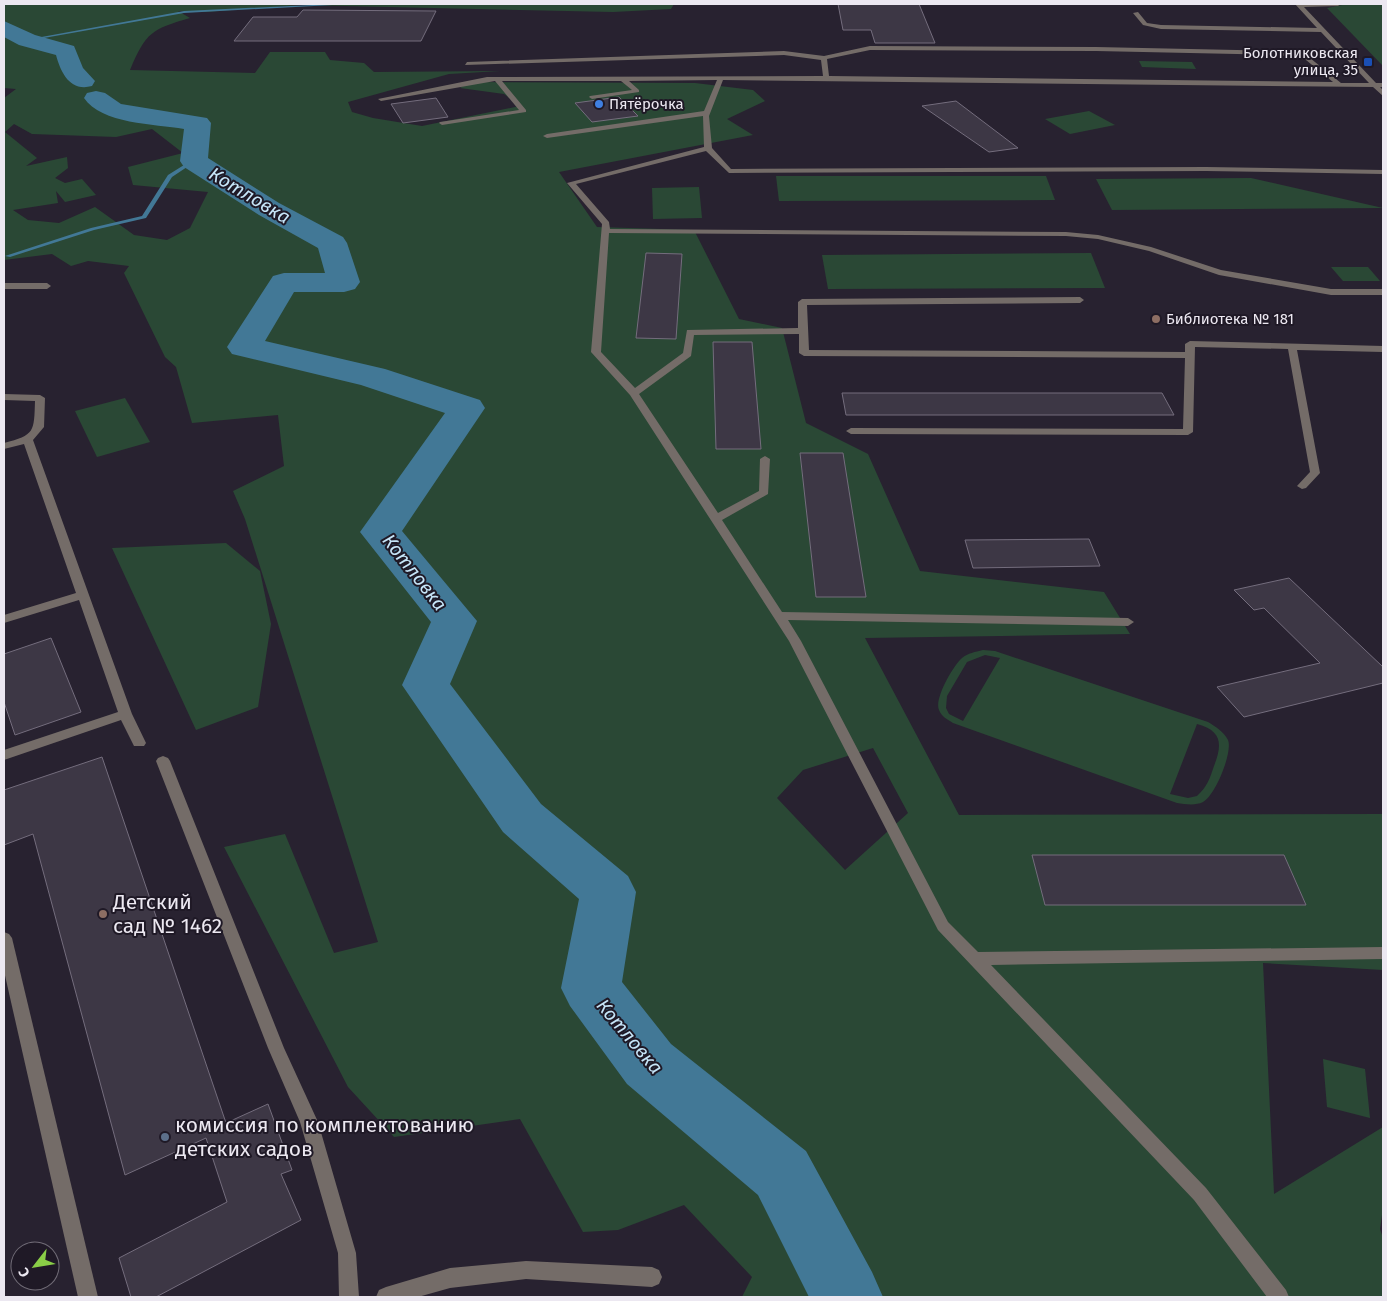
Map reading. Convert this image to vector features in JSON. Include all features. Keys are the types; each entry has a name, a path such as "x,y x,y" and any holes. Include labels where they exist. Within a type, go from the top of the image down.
{"street":[{"path":"1298,4 1338,4"},
{"path":"1298,4 1383,94"},
{"path":"1136,13 1145,24 1161,27 1323,30"},
{"path":"467,64 784,53 824,58 870,48 1096,49 1278,53 1308,59 1338,82"},
{"path":"824,58 826,78"},
{"path":"592,97 637,91 622,78"},
{"path":"721,78 707,113 708,148 728,171 1245,169 1383,172"},
{"path":"381,99 487,79 826,78 1338,82 1383,85"},
{"path":"442,122 524,111 497,79"},
{"path":"546,136 707,113"},
{"path":"708,148 571,183 606,224 596,352 634,393 795,641 944,926 1200,1194 1279,1297"},
{"path":"605,231 1066,234 1098,237 1151,249 1219,272 1331,292 1383,292"},
{"path":"4,286 47,286"},
{"path":"1080,300 802,302 804,353 1189,355"},
{"path":"634,393 688,354 690,332 803,331"},
{"path":"851,432 1188,432 1190,344 1383,349"},
{"path":"1292,347 1315,473 1302,486"},
{"path":"4,397 40,398 39,427 28,440 4,446"},
{"path":"28,440 125,714 139,743"},
{"path":"715,519 764,492 765,459"},
{"path":"4,619 82,595"},
{"path":"778,616 1128,622"},
{"path":"4,755 125,714"},
{"path":"163,761 276,1048 309,1122 347,1254 349,1297"},
{"path":"4,938 88,1297"},
{"path":"974,959 1383,954"},
{"path":"386,1297 450,1278 526,1270 652,1277"}],"green space":[{"path":"4,4 674,4 671,9 613,12 300,5 205,12 178,11 190,18 167,25 152,34 141,47 130,70 255,73 270,52 325,52 330,60 364,63 374,72 500,71 449,74 348,102 352,112 373,118 422,126 520,106 504,94 460,88 469,82 695,83 753,90 765,101 727,119 753,135 559,172 597,227 694,230 739,319 782,328 806,423 868,454 920,571 1104,592 1130,634 865,638 959,815 1383,814 1383,970 1263,963 1274,1194 1383,1127 1383,1208 1380,1229 1383,1238 1383,1297 742,1297 752,1277 684,1205 618,1230 583,1232 520,1119 394,1137 348,1087 224,847 285,834 334,953 378,942 245,519 233,491 284,466 278,415 192,423 176,367 165,357 124,273 129,266 88,261 71,266 52,254 4,260 4,98 16,89 4,88","holes":["14,124 32,134 116,137 152,129 183,153 128,167 133,185 208,192 190,228 167,240 134,235 95,207 59,223 28,220 13,210 58,203 56,191 65,202 96,195 82,179 65,183 55,178 68,168 67,157 26,166 37,158 5,132","873,748 908,813 845,870 777,798 803,770"]},
{"path":"1347,4 1383,4 1383,66 1327,8"},
{"path":"1139,61 1192,62 1196,69 1142,67"},
{"path":"1089,111 1115,125 1070,134 1045,119"},
{"path":"776,176 1046,176 1055,200 779,201"},
{"path":"1251,178 1383,208 1112,210 1096,179"},
{"path":"699,187 702,218 653,219 652,188"},
{"path":"1091,253 1105,288 828,289 822,255"},
{"path":"1331,267 1368,267 1380,281 1343,281"},
{"path":"125,398 150,442 97,457 75,411"},
{"path":"226,543 260,571 271,624 258,707 196,730 112,548"},
{"path":"983,650 995,651 1208,722 1224,734 1229,746 1218,783 1203,802 1197,804 1177,803 953,723 943,716 939,710 939,698 949,675 958,662 969,654","holes":["985,655 1000,658 963,721 949,714 946,708 947,696 967,662","1197,724 1212,731 1218,740 1217,758 1211,774 1206,786 1197,796 1188,798 1170,794"]},
{"path":"1323,1059 1365,1069 1370,1118 1327,1107"}],"building":[{"path":"838,4 919,4 935,43 875,43 871,30 843,30"},
{"path":"303,10 436,11 421,41 234,41 253,17 297,17"},
{"path":"619,97 638,116 592,122 575,103"},
{"path":"436,98 448,117 403,123 391,104"},
{"path":"956,101 1018,148 989,152 922,106"},
{"path":"646,253 682,254 676,339 636,338"},
{"path":"713,342 752,342 761,449 716,449"},
{"path":"842,393 1162,393 1174,415 846,415"},
{"path":"800,453 843,453 866,597 816,597"},
{"path":"1089,539 1100,566 973,568 965,540"},
{"path":"1289,578 1383,667 1383,683 1244,717 1217,687 1320,663 1264,608 1254,610 1234,590"},
{"path":"51,638 81,712 15,735 4,702 4,654"},
{"path":"102,757 226,1123 268,1104 292,1170 281,1174 301,1220 156,1297 131,1297 119,1258 227,1202 206,1138 125,1175 33,834 4,845 4,790"},
{"path":"1032,855 1284,855 1306,905 1045,905"}],"waterway":[{"path":"27,40 184,12 349,4"},
{"name":"Котловка","path":"4,28 27,40 66,51 72,71 83,81"},
{"name":"Котловка","path":"96,98 114,110 198,123 194,161 269,209 332,243 344,282 284,283 244,347 372,377 467,408 381,532 454,621 426,685 522,818 608,892 591,988 649,1064 782,1173 847,1297"},
{"path":"8,256 93,229 144,217 170,176 194,161"}],"place":[{"name":"Болотниковская улица, 35","path":"1368,62"},
{"name":"Пятёрочка","path":"599,104"},
{"name":"Библиотека № 181","path":"1156,319"},
{"name":"Детский сад № 1462","path":"103,914"},
{"name":"комиссия по комплектованию детских садов","path":"165,1137"}]}
